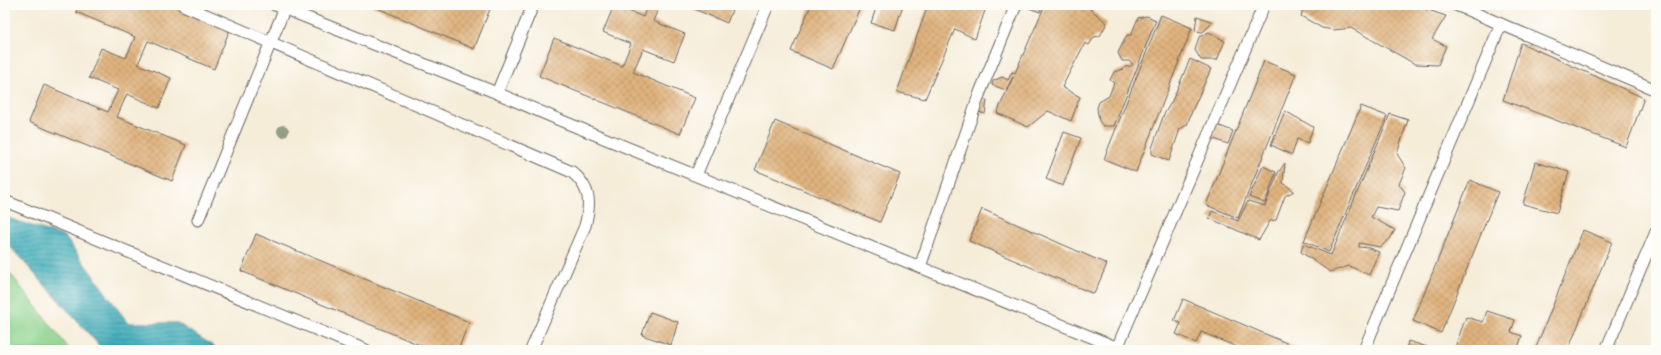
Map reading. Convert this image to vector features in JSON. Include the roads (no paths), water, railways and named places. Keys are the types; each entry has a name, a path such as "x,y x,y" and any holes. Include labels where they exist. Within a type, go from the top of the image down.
{"lane":[{"path":"183,5 572,172 580,178 588,196 589,210 585,226 531,350"},
{"path":"497,93 533,5"},
{"path":"696,175 768,5"},
{"path":"920,267 979,95 1016,5"},
{"path":"198,220 271,43 282,6 1120,349 1264,5"},
{"path":"1456,5 1656,90"},
{"path":"1364,350 1501,24"},
{"path":"5,201 366,350"},
{"path":"1606,350 1656,232"}],"water":[{"path":"5,217 65,237 128,323 177,323 220,350 101,350 98,344 5,241"}]}
